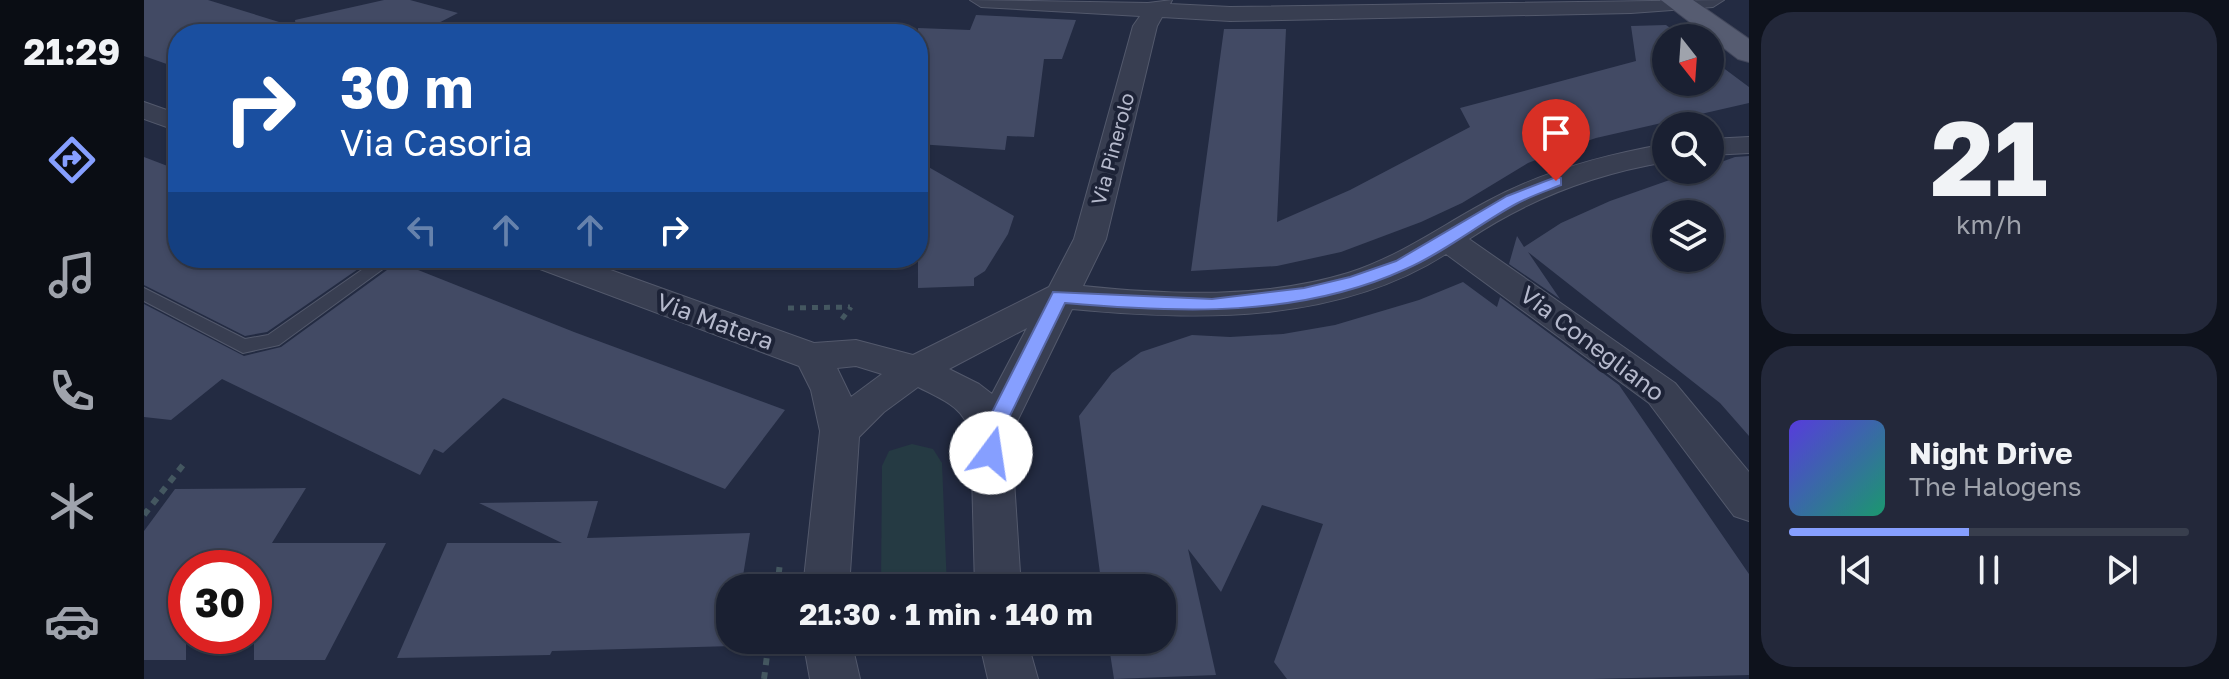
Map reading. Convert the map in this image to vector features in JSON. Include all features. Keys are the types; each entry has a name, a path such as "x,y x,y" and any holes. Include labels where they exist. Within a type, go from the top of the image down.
{"main road":[{"path":"1677,2 1749,53"}],"street":[{"path":"981,0 1158,5 1230,14 1713,0"},
{"name":"Via Pinerolo","path":"991,434 1090,239 1145,26 1158,5"},
{"path":"144,110 168,119"},
{"path":"1724,146 1749,145"},
{"path":"840,431 878,395 916,370 1059,296 1171,305 1277,299 1379,274 1544,186 1592,169 1652,156"},
{"name":"Via Conegliano","path":"1447,239 1662,393 1749,503"},
{"name":"Via Matera","path":"571,268 812,357"},
{"path":"827,574 840,431 830,390 812,357 856,353 916,370 953,387 978,404 991,434 997,574"},
{"path":"830,654 835,679"},
{"path":"1007,654 1013,679"}],"lane":[{"path":"144,294 243,346 257,345 273,340 376,268"}],"path":[{"path":"781,308 851,307"},
{"path":"144,515 183,465"},
{"path":"764,679 767,654"}],"shaded area":[{"path":"912,444 933,449 942,463 946,574 881,574 882,466 889,451"}],"building":[{"path":"144,0 208,0 286,24 168,24 168,64 144,56"},
{"path":"384,0 410,0 458,13 437,24 296,24 295,20"},
{"path":"976,15 1076,20 1062,59 1044,59 1034,137 1007,136 1005,150 928,145 928,28 970,30"},
{"path":"1652,25 1652,96 1724,96 1724,68 1749,87 1749,103 1710,112 1652,112 1652,125 1596,138 1528,163 1462,203 1341,252 1277,266 1191,271 1224,29 1286,29 1277,222 1350,190 1470,127 1460,108 1636,61 1631,26"},
{"path":"1749,156 1749,436 1720,403 1528,252 1560,299 1509,264 1517,236 1524,247 1561,223 1658,184 1724,184 1724,161"},
{"path":"144,157 168,166 168,268 360,268 267,332 245,336 144,285"},
{"path":"928,167 1014,216 1008,234 985,271 974,278 974,286 918,288 918,268 928,268"},
{"path":"390,268 413,268 785,410 725,489 503,398 443,453 434,449 420,475 222,379 171,420 144,417 144,304 244,356 281,347"},
{"path":"1463,282 1497,307 1500,297 1619,385 1749,574 1749,675 1593,679 1287,679 1274,662 1323,524 1262,505 1221,592 1188,549 1216,675 1114,679 1110,654 1176,654 1176,574 1100,574 1079,416 1112,373 1141,352 1192,335 1230,337 1283,334 1335,325 1419,300"},
{"path":"306,488 272,543 386,543 325,660 254,660 254,654 272,654 272,550 168,550 168,654 186,654 186,660 144,660 144,531 175,489"},
{"path":"598,501 587,538 750,533 743,574 716,574 716,646 552,651 550,655 397,658 447,543 562,543 479,503"}],"route":[{"path":"991,453 991,434 1059,296 1155,305 1212,305 1304,294 1354,282 1402,265 1477,219 1556,181"}]}
